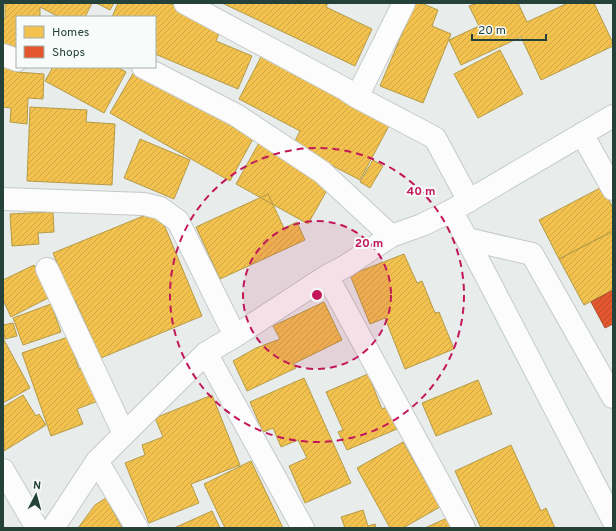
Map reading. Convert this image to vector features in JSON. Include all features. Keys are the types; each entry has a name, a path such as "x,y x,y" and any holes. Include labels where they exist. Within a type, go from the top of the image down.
{"street":[{"path":"185,3 435,138 460,206 467,239 613,520"},
{"path":"357,97 404,3"},
{"path":"3,55 16,60"},
{"path":"145,68 236,115 322,172 391,236"},
{"path":"53,528 97,461 206,353 235,336 327,276 346,266 391,236 422,225 460,206 613,116"},
{"path":"582,134 613,189"},
{"path":"3,199 144,204 160,208 178,221 235,336"},
{"path":"467,239 532,254 613,397"},
{"path":"47,269 124,434"},
{"path":"327,276 464,528"},
{"path":"206,353 303,528"},
{"path":"97,461 137,528"},
{"path":"3,470 37,528"}],"building: Homes":[{"path":"5,3 92,3 86,16 57,16 40,7 40,16 16,16 16,50 3,46 3,19 5,19"},
{"path":"96,3 114,3 110,10"},
{"path":"118,3 169,3 193,13 220,31 216,41 252,56 238,89 156,54 156,16 112,16"},
{"path":"222,3 328,3 326,7 372,29 355,66"},
{"path":"415,3 421,3 438,10 432,26 451,34 423,103 380,86"},
{"path":"477,3 518,3 527,22 568,3 594,3 613,43 613,46 541,80 521,37 461,65 449,40 479,26 469,6"},
{"path":"500,50 523,94 478,118 454,74"},
{"path":"262,55 391,122 360,180 293,145 300,131 239,99"},
{"path":"3,63 16,66 18,68 17,72 44,74 43,99 28,98 27,124 10,122 11,108 3,107"},
{"path":"52,68 119,68 126,72 104,113 45,81"},
{"path":"135,70 254,137 230,181 110,113"},
{"path":"30,107 87,110 86,122 115,124 112,185 27,181"},
{"path":"140,139 190,160 174,199 124,178"},
{"path":"260,141 331,183 308,224 236,184"},
{"path":"373,160 383,166 370,188 360,182"},
{"path":"602,187 613,208 613,231 559,259 539,220"},
{"path":"268,194 284,228 297,222 305,240 220,279 196,227"},
{"path":"158,210 202,316 101,358 75,300 73,301 53,253"},
{"path":"53,212 54,232 38,233 39,244 12,246 10,214"},
{"path":"613,231 613,290 584,305 559,259"},
{"path":"404,254 417,283 422,281 435,313 439,312 454,349 405,369 385,318 370,324 350,275"},
{"path":"34,265 50,297 11,317 3,300 3,280"},
{"path":"324,302 342,340 293,364 296,368 247,391 233,361 256,348 280,339 273,326"},
{"path":"51,304 61,332 23,345 13,318"},
{"path":"13,323 17,336 5,339 3,325"},
{"path":"68,337 79,369 86,367 98,401 77,409 83,424 51,436 22,353"},
{"path":"3,338 30,388 3,403"},
{"path":"368,374 382,409 387,407 397,429 347,450 338,432 343,430 326,392"},
{"path":"304,378 351,483 305,503 289,466 307,458 298,440 281,447 273,428 263,432 250,402"},
{"path":"478,380 492,414 436,436 422,403"},
{"path":"23,395 36,416 39,414 46,425 4,451 3,407"},
{"path":"212,395 240,465 191,484 199,503 149,523 125,463 145,455 142,445 163,437 155,418"},
{"path":"403,442 440,507 403,528 390,528 357,468"},
{"path":"511,445 541,511 546,508 555,528 481,528 455,471"},
{"path":"251,461 283,528 225,528 204,484"},
{"path":"106,498 122,528 78,528 95,505"},
{"path":"363,510 368,526 375,524 376,528 345,528 341,517"},
{"path":"212,511 220,528 174,528"},
{"path":"447,518 452,528 425,528"}],"building: Shops":[{"path":"613,290 613,324 605,328 591,302"}]}
